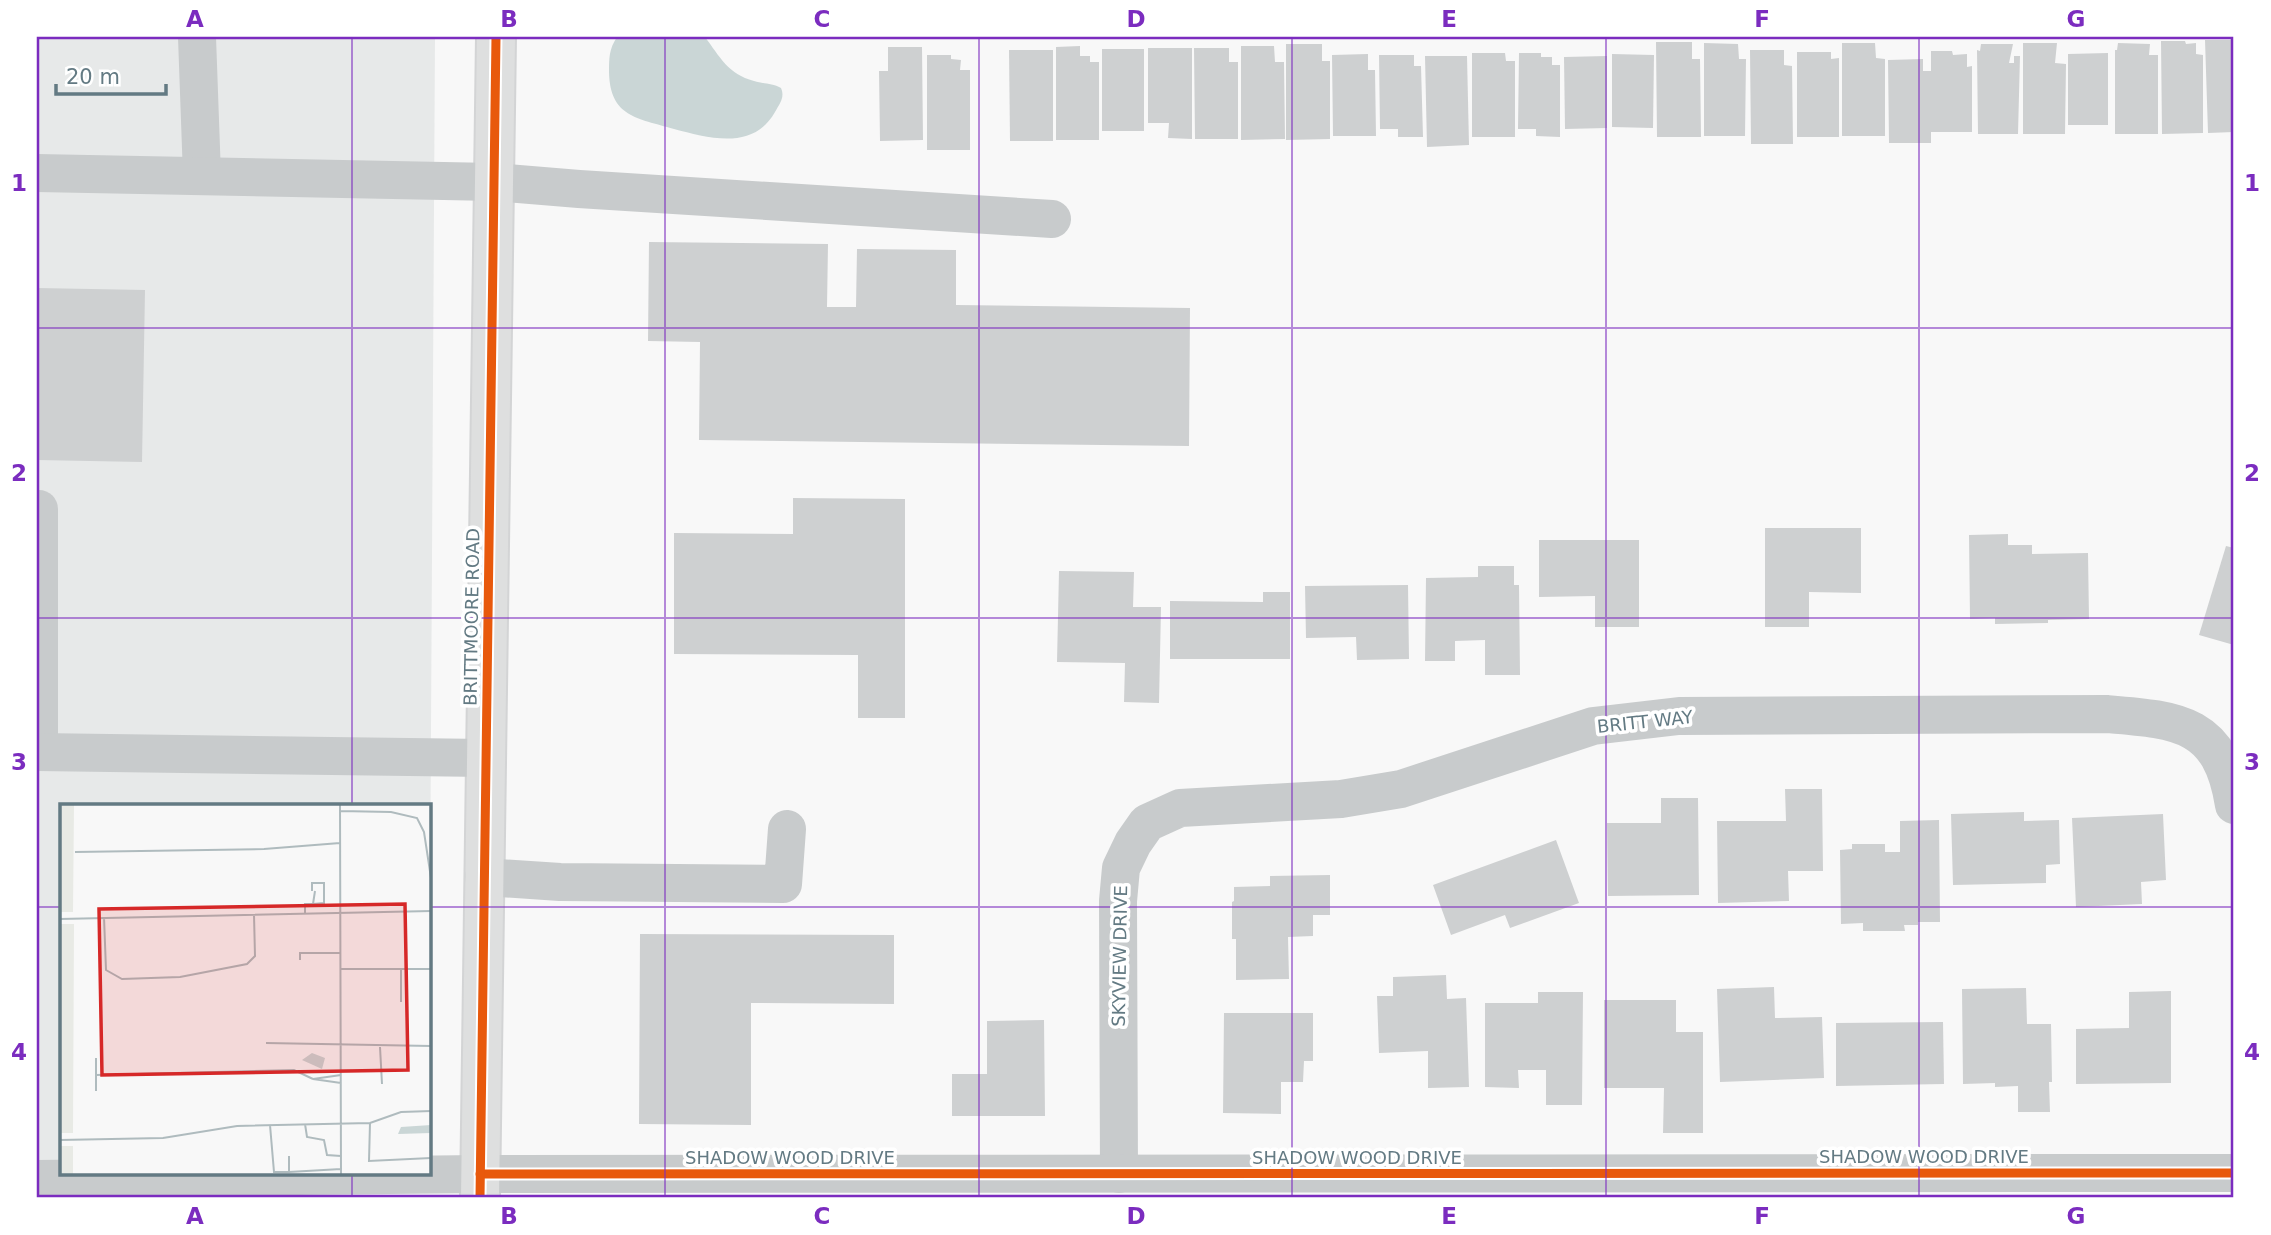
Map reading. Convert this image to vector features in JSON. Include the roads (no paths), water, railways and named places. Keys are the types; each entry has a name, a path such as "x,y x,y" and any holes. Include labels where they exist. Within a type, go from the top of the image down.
{"main road":[{"name":"BRITTMOORE ROAD","path":"480,1186 496,37"}],"street":[{"path":"197,37 202,176"},
{"path":"37,173 494,182 1052,219"},
{"path":"39,509 38,752 486,758"},
{"name":"BRITT WAY","path":"1263,803 1341,799 1401,789 1593,726 1666,717 2108,714 2149,718 2185,726 2206,739 2221,758 2230,779 2234,806"},
{"name":"SKYVIEW DRIVE","path":"1119,1174 1118,901 1121,868 1133,843 1147,824 1180,808 1263,803"},
{"path":"484,877 560,882 782,884 787,829"},
{"name":"SHADOW WOOD DRIVE","path":"37,1179 480,1186 742,1186 1119,1174 2234,1173"}]}
